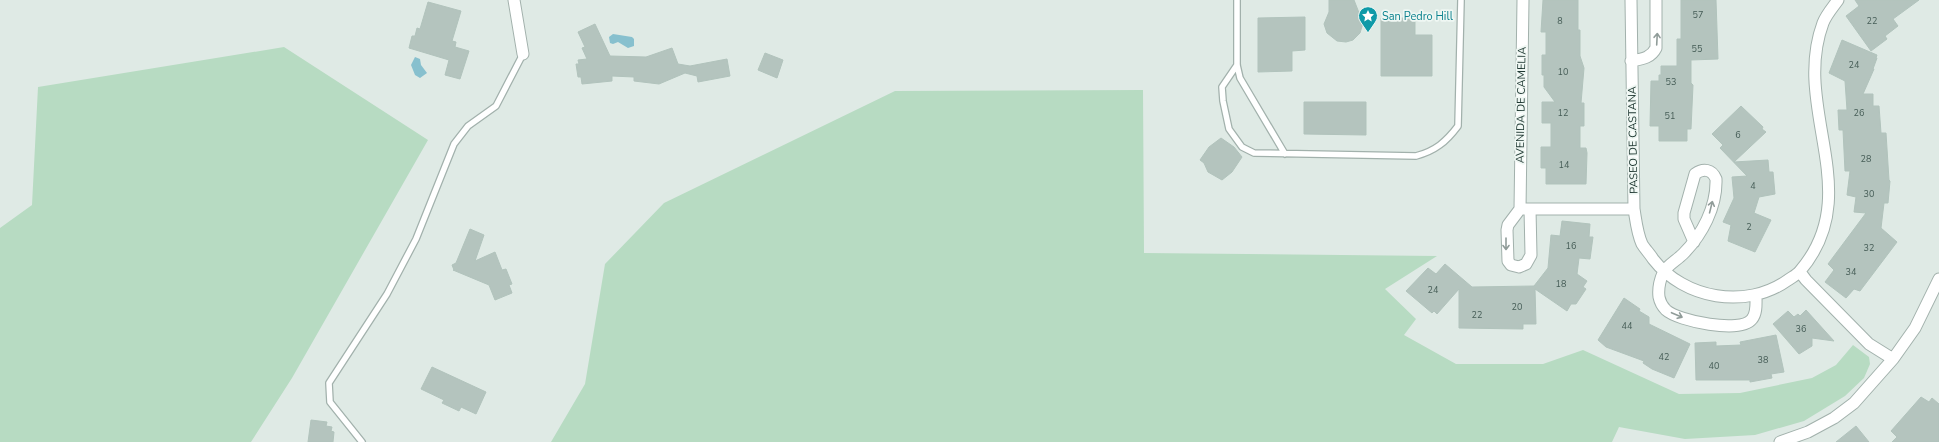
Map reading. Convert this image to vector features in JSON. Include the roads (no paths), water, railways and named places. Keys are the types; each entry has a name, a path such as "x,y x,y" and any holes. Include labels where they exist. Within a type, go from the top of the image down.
{"street":[{"path":"514,0 523,54"},
{"name":"AVENIDA DE CAMELIA","path":"1523,0 1525,209 1634,209"},
{"name":"PASEO DE CASTANA","path":"1631,0 1634,209 1636,227 1642,245 1663,272 1686,287 1710,295 1732,297 1756,296 1779,287 1800,272 1820,241 1829,209 1829,176 1816,103 1814,62 1817,42 1824,21 1838,0"},
{"path":"1631,62 1647,58 1654,53 1656,48 1656,0"},
{"path":"1694,242 1684,219 1684,212 1695,174 1703,170 1707,170 1711,171 1716,178 1713,203 1708,218 1694,242 1663,272 1659,288 1659,297 1662,306 1667,311 1688,320 1734,326 1746,324 1752,320 1756,312 1756,296"},
{"path":"1800,272 1806,280 1869,344 1893,359"},
{"path":"1780,442 1808,432 1834,418 1854,403 1893,359 1915,328 1939,279"}],"lane":[{"path":"1237,0 1237,65 1240,78 1249,97 1285,154"},
{"path":"1237,65 1222,87 1229,129 1242,147 1254,153 1416,156 1429,153 1443,143 1458,126 1461,0"},
{"path":"362,442 330,402 329,383 387,294 416,239 454,144 468,126 496,106 523,54"}],"water":[{"path":"613,34 632,37 634,39 634,46 628,48 618,42 613,44 610,43 609,37"},
{"path":"415,57 420,59 421,65 427,73 420,78 415,75 411,65"}],"place":[{"name":"San Pedro Hill","path":"1368,33"}]}
